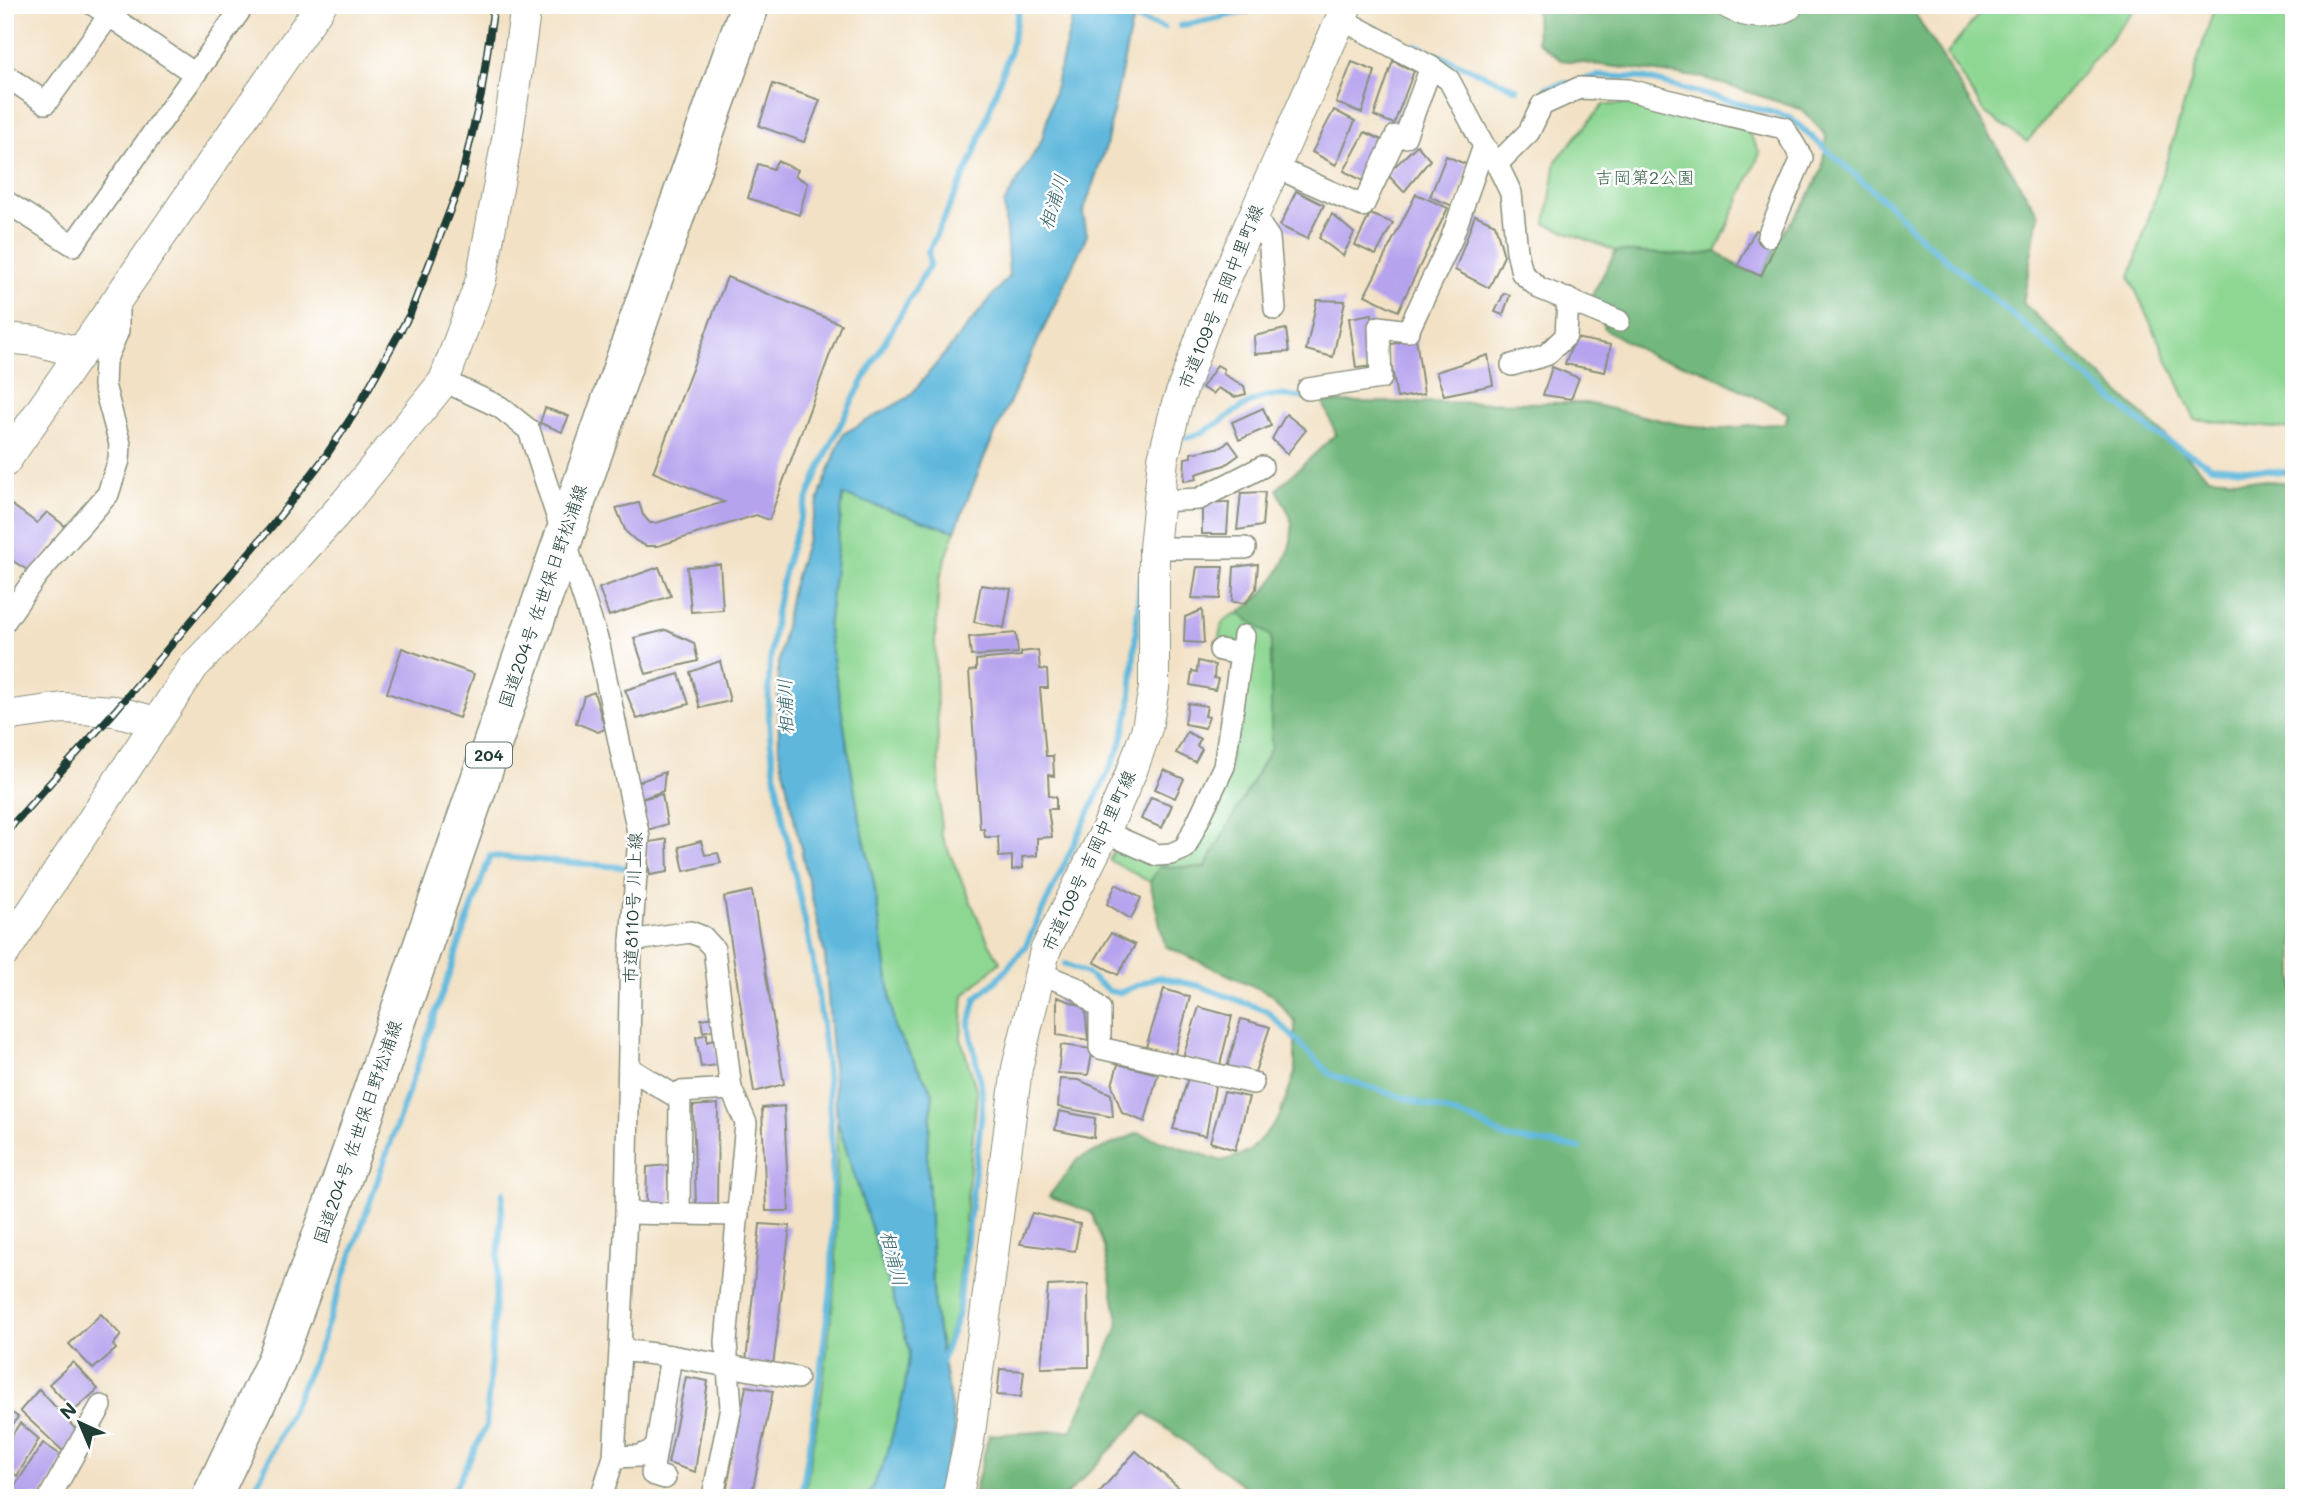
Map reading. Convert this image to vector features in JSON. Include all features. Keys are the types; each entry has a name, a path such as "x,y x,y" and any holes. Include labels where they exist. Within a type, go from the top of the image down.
{"highway":[{"name":"国道204号 佐世保日野松浦線","path":"211,1498 280,1349 343,1175 750,5"}],"street":[{"path":"5,201 73,245 244,5"},
{"path":"5,462 321,5"},
{"path":"5,951 194,666 346,502 444,381 481,280 508,134 526,5"},
{"path":"1731,5 1745,12 1763,14 1788,5"},
{"path":"5,75 46,103 107,9 195,74"},
{"path":"1344,12 1448,80 1511,193 1522,273 1539,288 1619,321"},
{"name":"市道109号 吉岡中里町線","path":"957,1498 969,1441 1017,1068 1045,951 1105,832 1133,768 1147,727 1154,688 1154,548 1163,459 1176,407 1206,323 1344,12"},
{"path":"1275,167 1363,205 1396,136 1405,137 1431,67"},
{"path":"1497,164 1529,132 1542,105 1579,88 1629,90 1784,128 1802,158 1768,236"},
{"path":"1308,389 1381,378 1379,327 1408,331 1451,240 1484,146"},
{"path":"1254,216 1269,238 1275,309"},
{"path":"1512,365 1546,355 1566,336 1568,299"},
{"path":"5,621 37,575 108,494 119,460 120,444 104,385 106,361 118,331 118,300"},
{"path":"5,338 37,341 81,353"},
{"name":"市道8110号 川上線","path":"444,381 500,407 529,430 599,645 639,837 631,942 626,1213 614,1457 601,1498"},
{"path":"1159,501 1199,499 1262,467"},
{"path":"1154,548 1245,548"},
{"path":"1105,832 1157,855 1171,854 1185,848 1224,766 1235,646"},
{"path":"5,716 63,709 116,711 156,722"},
{"path":"631,942 690,932 703,937 714,949 731,1089 746,1123 726,1342 731,1407 714,1491"},
{"path":"1040,973 1079,989 1100,1009 1100,1048 1253,1083"},
{"path":"629,1069 680,1099"},
{"path":"679,1213 681,1092 731,1089"},
{"path":"626,1213 738,1215"},
{"path":"620,1350 797,1378"},
{"path":"665,1478 652,1474 671,1356"},
{"path":"49,1498 101,1406"},
{"path":"614,1457 639,1456 656,1449"}],"green space":[{"path":"1536,5 1910,5 2038,214 2023,303 2209,477 2294,483 2294,1498 1255,1498 1252,1492 1146,1413 1064,1498 973,1498 989,1435 1072,1430 1119,1325 1104,1247 1092,1213 1049,1196 1078,1159 1138,1133 1222,1161 1249,1152 1279,1118 1295,1073 1295,1022 1273,995 1165,946 1150,882 1160,866 1205,868 1271,748 1271,636 1239,613 1269,586 1288,551 1292,521 1277,489 1336,434 1323,402 1586,403 1678,424 1716,429 1785,423 1788,413 1700,369 1653,357 1605,329 1590,299 1616,251 1693,256 1716,252 1761,276 1778,240 1806,201 1822,170 1826,135 1801,109 1704,78 1561,60 1537,41"},
{"path":"1986,5 2138,5 2027,142 1984,112 1947,54"},
{"path":"2215,5 2294,5 2294,430 2195,420 2130,278"},
{"name":"吉岡第2公園","path":"1652,103 1746,128 1760,153 1716,252 1695,256 1616,251 1546,224 1556,161 1603,105"},
{"path":"843,494 955,531 939,580 935,643 941,834 988,941 1000,962 964,995 961,1039 977,1092 956,1315 942,1352 934,1308 927,1154 933,1093 895,1029 874,883 859,816 828,629"},
{"path":"1239,613 1271,636 1271,748 1205,868 1160,866 1150,882 1109,860 1117,845 1160,865 1193,854 1230,770 1235,641 1231,644 1219,642 1219,637 1226,620"},
{"path":"837,1120 910,1351 904,1392 886,1458 867,1498 804,1498 822,1392 836,1275"}],"water":[{"name":"相浦川","path":"1076,5 1144,5 1131,26 1106,146 1083,213 1087,235 986,453 955,531 843,495 828,629 859,816 874,883 895,1029 933,1093 927,1154 934,1308 955,1431 940,1498 867,1498 886,1458 904,1392 910,1351 837,1120 825,956 779,751 778,665 791,593 822,489 843,434 909,397 1009,276 1004,204 1042,140"}],"building":[{"path":"1393,61 1414,71 1394,124 1374,116"},
{"path":"1352,62 1375,71 1362,113 1336,103"},
{"path":"773,84 820,100 804,142 759,126"},
{"path":"1334,110 1355,121 1336,165 1312,152"},
{"path":"1365,132 1386,142 1363,181 1344,171"},
{"path":"1417,145 1430,160 1404,192 1387,174"},
{"path":"1446,156 1468,165 1453,206 1430,197"},
{"path":"777,161 798,170 795,176 808,183 799,215 748,198 758,164 773,169"},
{"path":"1296,191 1324,205 1307,239 1280,226"},
{"path":"1416,194 1448,208 1398,311 1365,295"},
{"path":"1332,214 1354,233 1343,256 1319,238"},
{"path":"1370,214 1393,223 1376,255 1355,245"},
{"path":"1475,215 1495,224 1504,256 1489,288 1455,270"},
{"path":"1755,230 1778,240 1761,276 1738,266"},
{"path":"727,277 841,324 769,520 756,515 658,546 646,546 626,532 616,508 639,503 643,515 650,523 656,523 724,502 653,472"},
{"path":"1504,293 1510,295 1503,315 1495,312"},
{"path":"1317,300 1345,301 1333,357 1306,350"},
{"path":"1372,314 1376,366 1356,368 1349,318"},
{"path":"1286,329 1289,352 1255,354 1254,336"},
{"path":"1416,338 1424,394 1397,398 1388,345"},
{"path":"1575,338 1611,345 1605,372 1565,364"},
{"path":"1488,355 1493,385 1444,395 1436,372"},
{"path":"1217,365 1224,369 1223,374 1244,386 1246,394 1235,397 1218,388 1213,394 1202,388"},
{"path":"1552,367 1579,378 1571,399 1543,395"},
{"path":"545,408 569,416 562,432 540,423"},
{"path":"1263,408 1271,426 1239,440 1232,422"},
{"path":"1286,414 1306,430 1287,454 1272,439"},
{"path":"1229,441 1239,455 1225,465 1196,474 1197,479 1184,481 1185,458 1191,457 1191,453 1222,447"},
{"path":"1265,492 1262,526 1237,530 1241,493"},
{"path":"5,500 37,523 47,512 65,526 32,573 5,556"},
{"path":"1229,502 1227,534 1202,534 1202,503"},
{"path":"720,564 723,610 691,612 687,567"},
{"path":"1258,564 1256,589 1246,603 1232,602 1234,567"},
{"path":"659,567 671,596 609,616 599,588"},
{"path":"1197,567 1223,567 1220,599 1192,598"},
{"path":"981,585 1011,589 1004,628 974,622"},
{"path":"1202,610 1204,643 1184,642 1185,617"},
{"path":"666,630 694,643 698,661 646,674 634,638"},
{"path":"1016,633 1018,653 971,656 969,637"},
{"path":"402,648 474,674 459,718 387,693"},
{"path":"1038,650 1040,669 1047,670 1048,688 1040,688 1046,756 1053,756 1054,776 1048,775 1049,796 1056,797 1056,809 1048,809 1052,837 1037,838 1037,856 1022,857 1023,868 1012,870 1012,856 999,857 998,837 985,837 984,829 980,829 969,671 976,670 976,660 1021,656 1021,652"},
{"path":"720,661 730,701 700,708 690,672"},
{"path":"1198,661 1215,665 1214,678 1218,679 1215,690 1190,685 1192,671 1197,672"},
{"path":"679,674 689,704 637,719 625,690"},
{"path":"594,692 605,729 598,732 576,723 584,696"},
{"path":"1188,703 1207,706 1205,716 1209,717 1205,728 1185,724"},
{"path":"1187,732 1200,739 1197,746 1202,749 1195,762 1176,753"},
{"path":"1164,770 1184,779 1175,798 1155,789"},
{"path":"665,772 663,791 641,799 633,784"},
{"path":"662,794 667,824 648,830 641,799"},
{"path":"1151,797 1172,805 1162,828 1141,819"},
{"path":"667,839 668,872 650,875 645,843"},
{"path":"701,841 705,855 718,853 721,863 684,871 679,847"},
{"path":"1116,884 1141,898 1131,919 1107,904"},
{"path":"752,891 784,1084 754,1092 724,897"},
{"path":"1111,933 1135,945 1118,975 1094,962"},
{"path":"1164,989 1190,997 1174,1057 1146,1047"},
{"path":"1057,997 1085,1007 1088,1040 1057,1035"},
{"path":"1199,1007 1232,1016 1219,1069 1183,1057"},
{"path":"714,1017 715,1029 703,1032 701,1019"},
{"path":"1241,1019 1270,1027 1253,1078 1227,1068"},
{"path":"707,1034 707,1042 714,1039 719,1065 701,1067 696,1037"},
{"path":"1061,1045 1093,1049 1088,1075 1058,1073"},
{"path":"1118,1064 1158,1074 1145,1122 1122,1113 1112,1085"},
{"path":"1188,1078 1215,1086 1206,1136 1173,1129"},
{"path":"1060,1079 1079,1080 1111,1094 1113,1117 1058,1107"},
{"path":"1224,1092 1249,1097 1235,1150 1210,1142"},
{"path":"718,1104 717,1206 696,1206 693,1106"},
{"path":"784,1106 789,1211 766,1211 762,1108"},
{"path":"1059,1111 1095,1118 1094,1138 1055,1130"},
{"path":"668,1165 670,1207 646,1205 647,1167"},
{"path":"1032,1213 1080,1224 1075,1251 1020,1244"},
{"path":"760,1224 790,1226 773,1366 746,1362"},
{"path":"1088,1284 1089,1367 1041,1368 1048,1286"},
{"path":"101,1314 121,1335 113,1345 116,1349 93,1369 69,1344"},
{"path":"73,1362 98,1389 74,1411 49,1384"},
{"path":"1000,1369 1024,1371 1021,1397 997,1395"},
{"path":"686,1377 708,1381 695,1472 668,1463"},
{"path":"746,1386 773,1391 751,1498 725,1498"},
{"path":"39,1389 79,1433 64,1452 20,1411"},
{"path":"5,1408 18,1417 5,1435"},
{"path":"20,1423 39,1439 17,1476 5,1466 5,1446"},
{"path":"43,1443 64,1457 41,1497 35,1494 33,1498 15,1498 10,1493"},
{"path":"1136,1451 1191,1498 1094,1498"}],"waterway":[{"name":"相浦川","path":"801,1498 831,1293 832,1166 829,1097 818,994 770,736 769,681 774,627 796,530 813,484 856,394 930,264 928,252 973,157 1010,51 1020,5"},
{"path":"1180,26 1275,5"},
{"path":"1129,17 1164,28"},
{"path":"1415,45 1517,89"},
{"path":"1582,80 1598,76 1643,78 1789,117 1892,207 1919,236 2152,432 2211,466 2294,473"},
{"path":"1546,88 1568,83"},
{"path":"1186,438 1207,430 1244,406 1264,397 1280,395 1309,398"},
{"path":"940,1366 958,1316 982,1111 982,1090 969,1025 976,998 997,980 1025,947 1120,747 1130,707 1140,579"},
{"path":"251,1498 319,1349 490,856 632,868"},
{"path":"1065,964 1086,973 1109,991 1119,993 1158,977 1199,986 1267,1011 1331,1075 1474,1120 1507,1138 1580,1148"},
{"path":"450,1498 486,1427 503,1192"}],"railway":[{"path":"5,833 115,711 272,526 325,457 355,412 410,314 460,184 481,95 494,5"}]}
